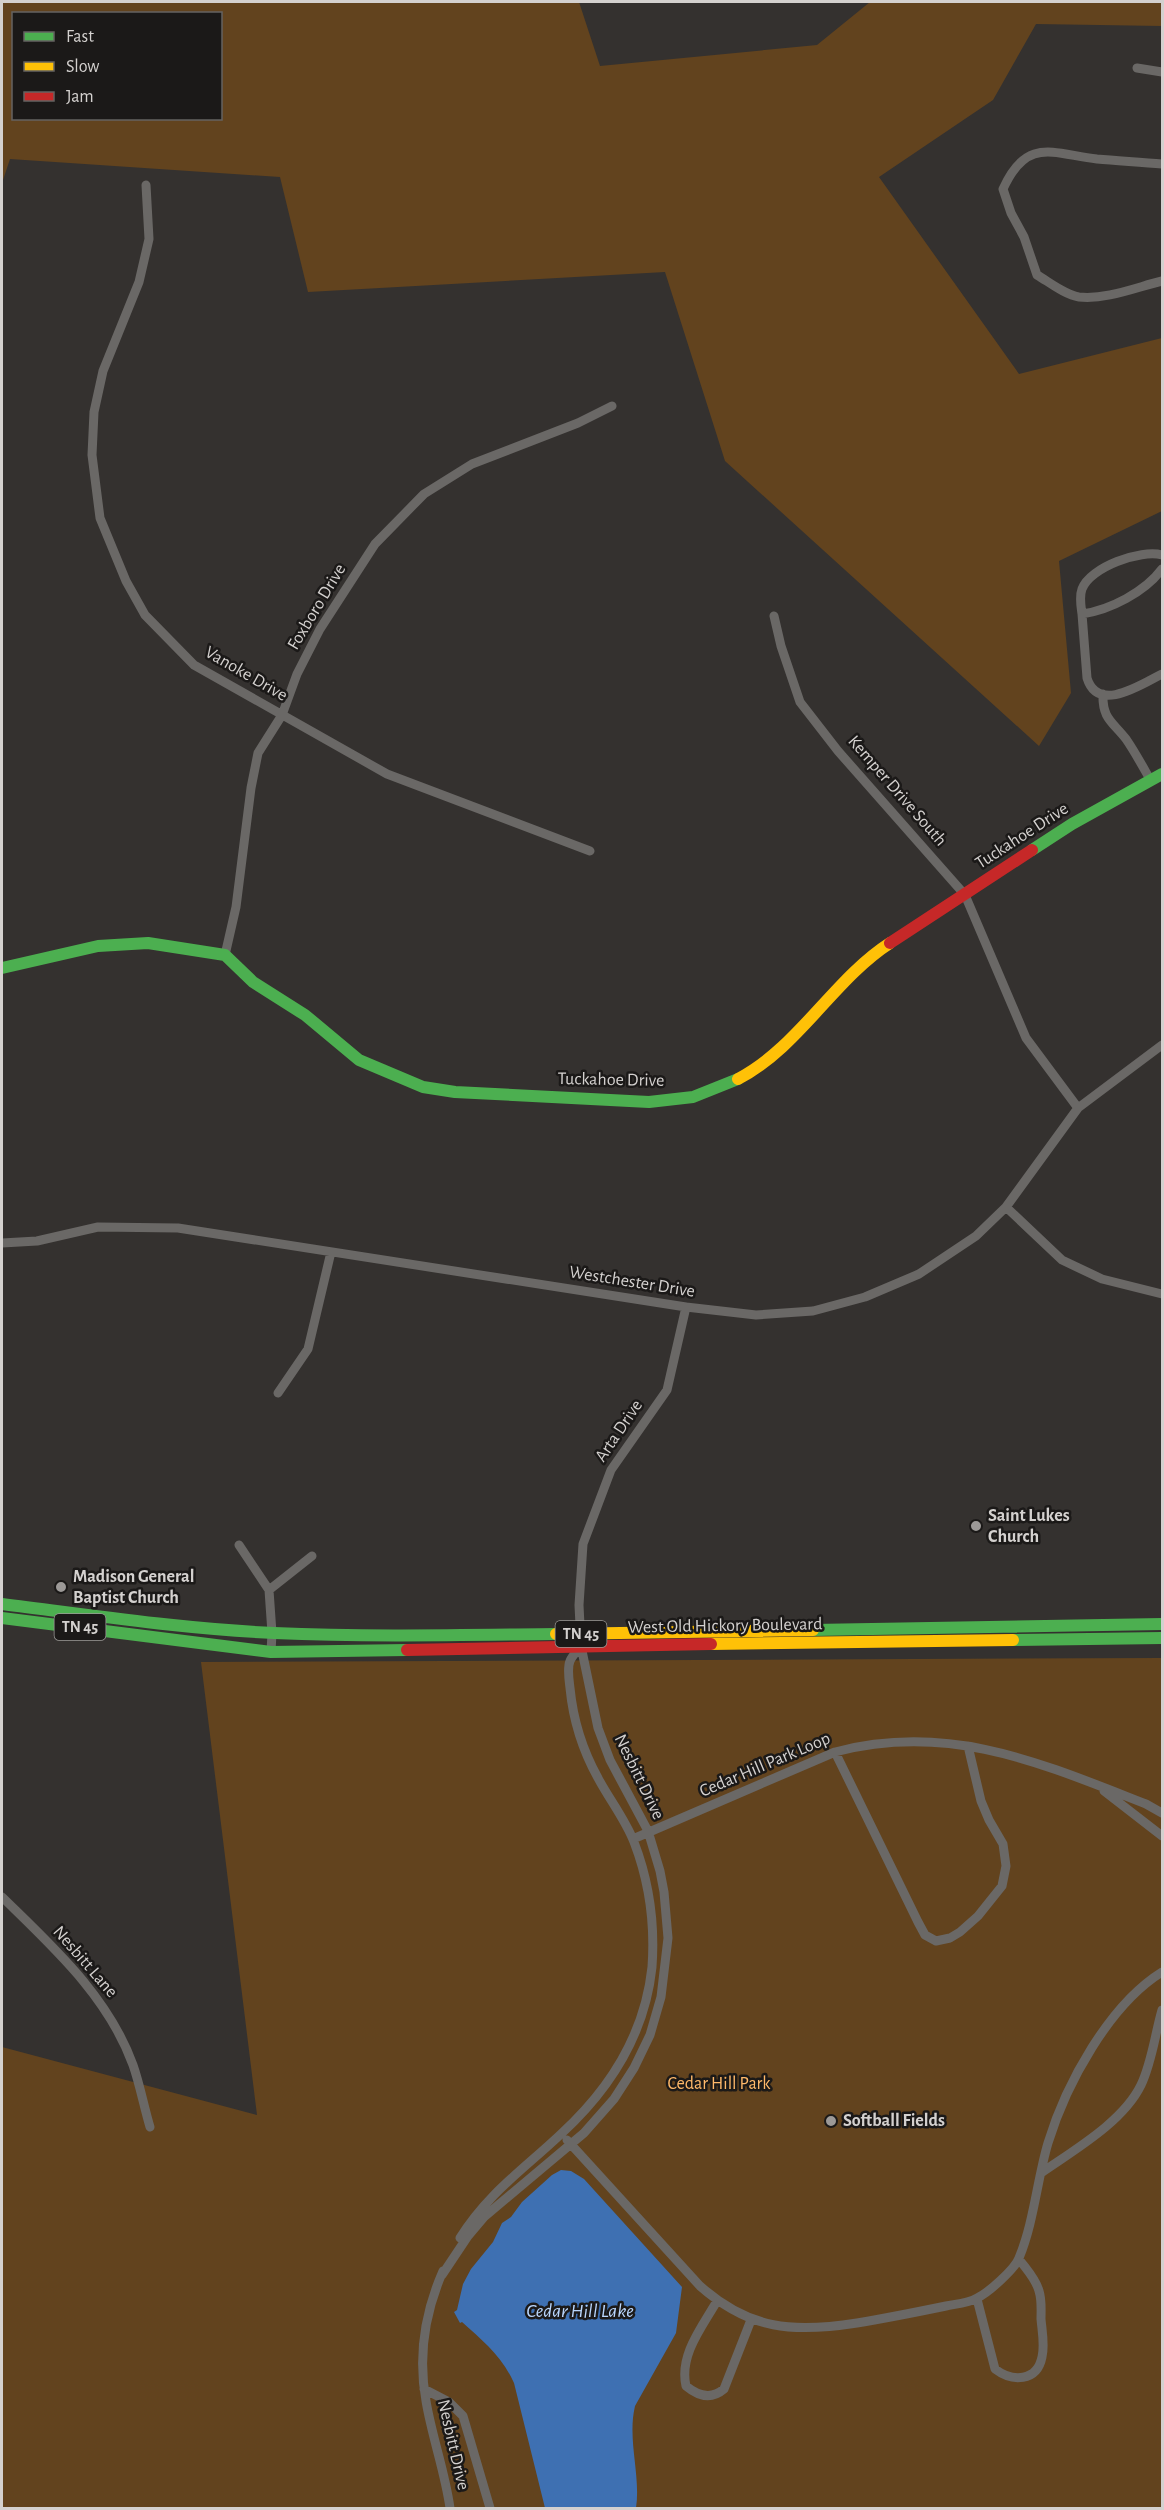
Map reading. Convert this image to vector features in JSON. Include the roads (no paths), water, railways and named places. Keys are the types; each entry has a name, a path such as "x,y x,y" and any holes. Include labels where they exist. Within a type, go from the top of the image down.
{"main road":[{"name":"Tuckahoe Drive","path":"225,955 253,982 305,1015 359,1060 423,1087 455,1092 649,1102 693,1096 733,1082 754,1071 810,1020 840,986 885,946 1072,824 1162,774"},
{"path":"2,968 98,946 147,943 225,955"},
{"name":"West Old Hickory Boulevard","path":"2,1604 272,1634 580,1640 1162,1638"},
{"name":"West Old Hickory Boulevard","path":"2,1618 271,1652 365,1652 580,1640 1162,1624"}],"street":[{"path":"1137,68 1162,72"},
{"path":"1162,164 1094,158 1052,150 1031,155 1015,166 1003,189 1011,213 1024,237 1037,275 1077,297 1102,296 1162,281"},
{"name":"Vanoke Drive","path":"146,184 149,239 140,280 103,371 94,411 92,455 100,518 115,559 145,615 194,665 387,774 590,851"},
{"name":"Foxboro Drive","path":"225,955 236,908 251,788 258,753 282,715 297,674 328,616 375,544 424,494 472,464 578,423 612,406"},
{"path":"1162,555 1131,556 1106,567 1087,581 1082,589 1082,614 1089,685 1107,696 1119,695 1162,674"},
{"path":"1082,614 1093,612 1139,591 1155,579 1162,569"},
{"name":"Kemper Drive South","path":"774,616 781,646 800,702 838,751 965,895 1026,1038 1078,1108"},
{"path":"1102,694 1102,704 1108,720 1126,739 1151,781"},
{"name":"Westchester Drive","path":"2,1243 37,1241 98,1227 178,1228 686,1307 756,1315 813,1311 865,1298 919,1274 976,1236 1006,1207 1078,1108 1162,1045"},
{"path":"1006,1207 1062,1260 1102,1279 1162,1294"},
{"path":"278,1393 308,1349 331,1252"},
{"name":"Arta Drive","path":"580,1640 583,1544 612,1470 667,1390 686,1307"},
{"path":"239,1545 269,1590 271,1652"},
{"path":"269,1590 312,1556"},
{"name":"Nesbitt Drive","path":"442,2275 468,2236 484,2217 544,2164 572,2145 614,2098 634,2068 650,2035 661,1997 666,1965 667,1916 660,1871 648,1831 603,1744 593,1711 580,1640"},
{"name":"Nesbitt Drive","path":"450,2508 422,2373 425,2334 430,2309 442,2275 454,2247 474,2215 511,2177 562,2134 610,2081 630,2046 645,2002 651,1967 652,1923 647,1890 633,1839 595,1773 580,1734 571,1695 569,1662 580,1640"},
{"name":"Cedar Hill Park Loop","path":"633,1839 835,1752 868,1744 905,1740 941,1741 1029,1760 1146,1804 1162,1813"},
{"path":"835,1752 918,1922 925,1935 936,1941 950,1938 978,1916 1002,1886 1006,1866 1003,1844 981,1801 968,1746"},
{"name":"Cedar Hill Park Loop","path":"1089,1782 1162,1836"},
{"name":"Nesbitt Lane","path":"2,1897 68,1962 106,2011 133,2065 150,2127"},
{"path":"562,2134 686,2271 717,2301 752,2320 773,2326 837,2326 977,2299 1000,2281 1019,2259 1057,2115 1072,2083 1093,2047 1133,1995 1162,1972"},
{"path":"1041,2174 1088,2140 1129,2104 1140,2086 1162,2010"},
{"path":"977,2299 994,2369 1011,2378 1023,2378 1032,2374 1040,2366 1043,2355 1039,2292 1034,2280 1019,2259"},
{"path":"717,2301 688,2353 684,2365 686,2386 694,2392 702,2396 724,2389 752,2320"},
{"name":"Nesbitt Drive","path":"424,2389 449,2402 463,2416 490,2508"}],"water":[{"name":"Cedar Hill Lake","path":"561,2170 571,2171 584,2179 682,2287 676,2333 635,2406 632,2432 637,2483 636,2508 545,2508 514,2383 498,2357 462,2322 460,2323 454,2312 457,2310 463,2284 471,2269 493,2242 502,2223 511,2217 522,2202 552,2175"}],"place":[{"name":"Saint Lukes Church","path":"976,1526"},
{"name":"Madison General Baptist Church","path":"61,1587"},
{"name":"Softball Fields","path":"831,2121"}],"park label":[{"name":"Cedar Hill Park","path":"719,2084"}]}
